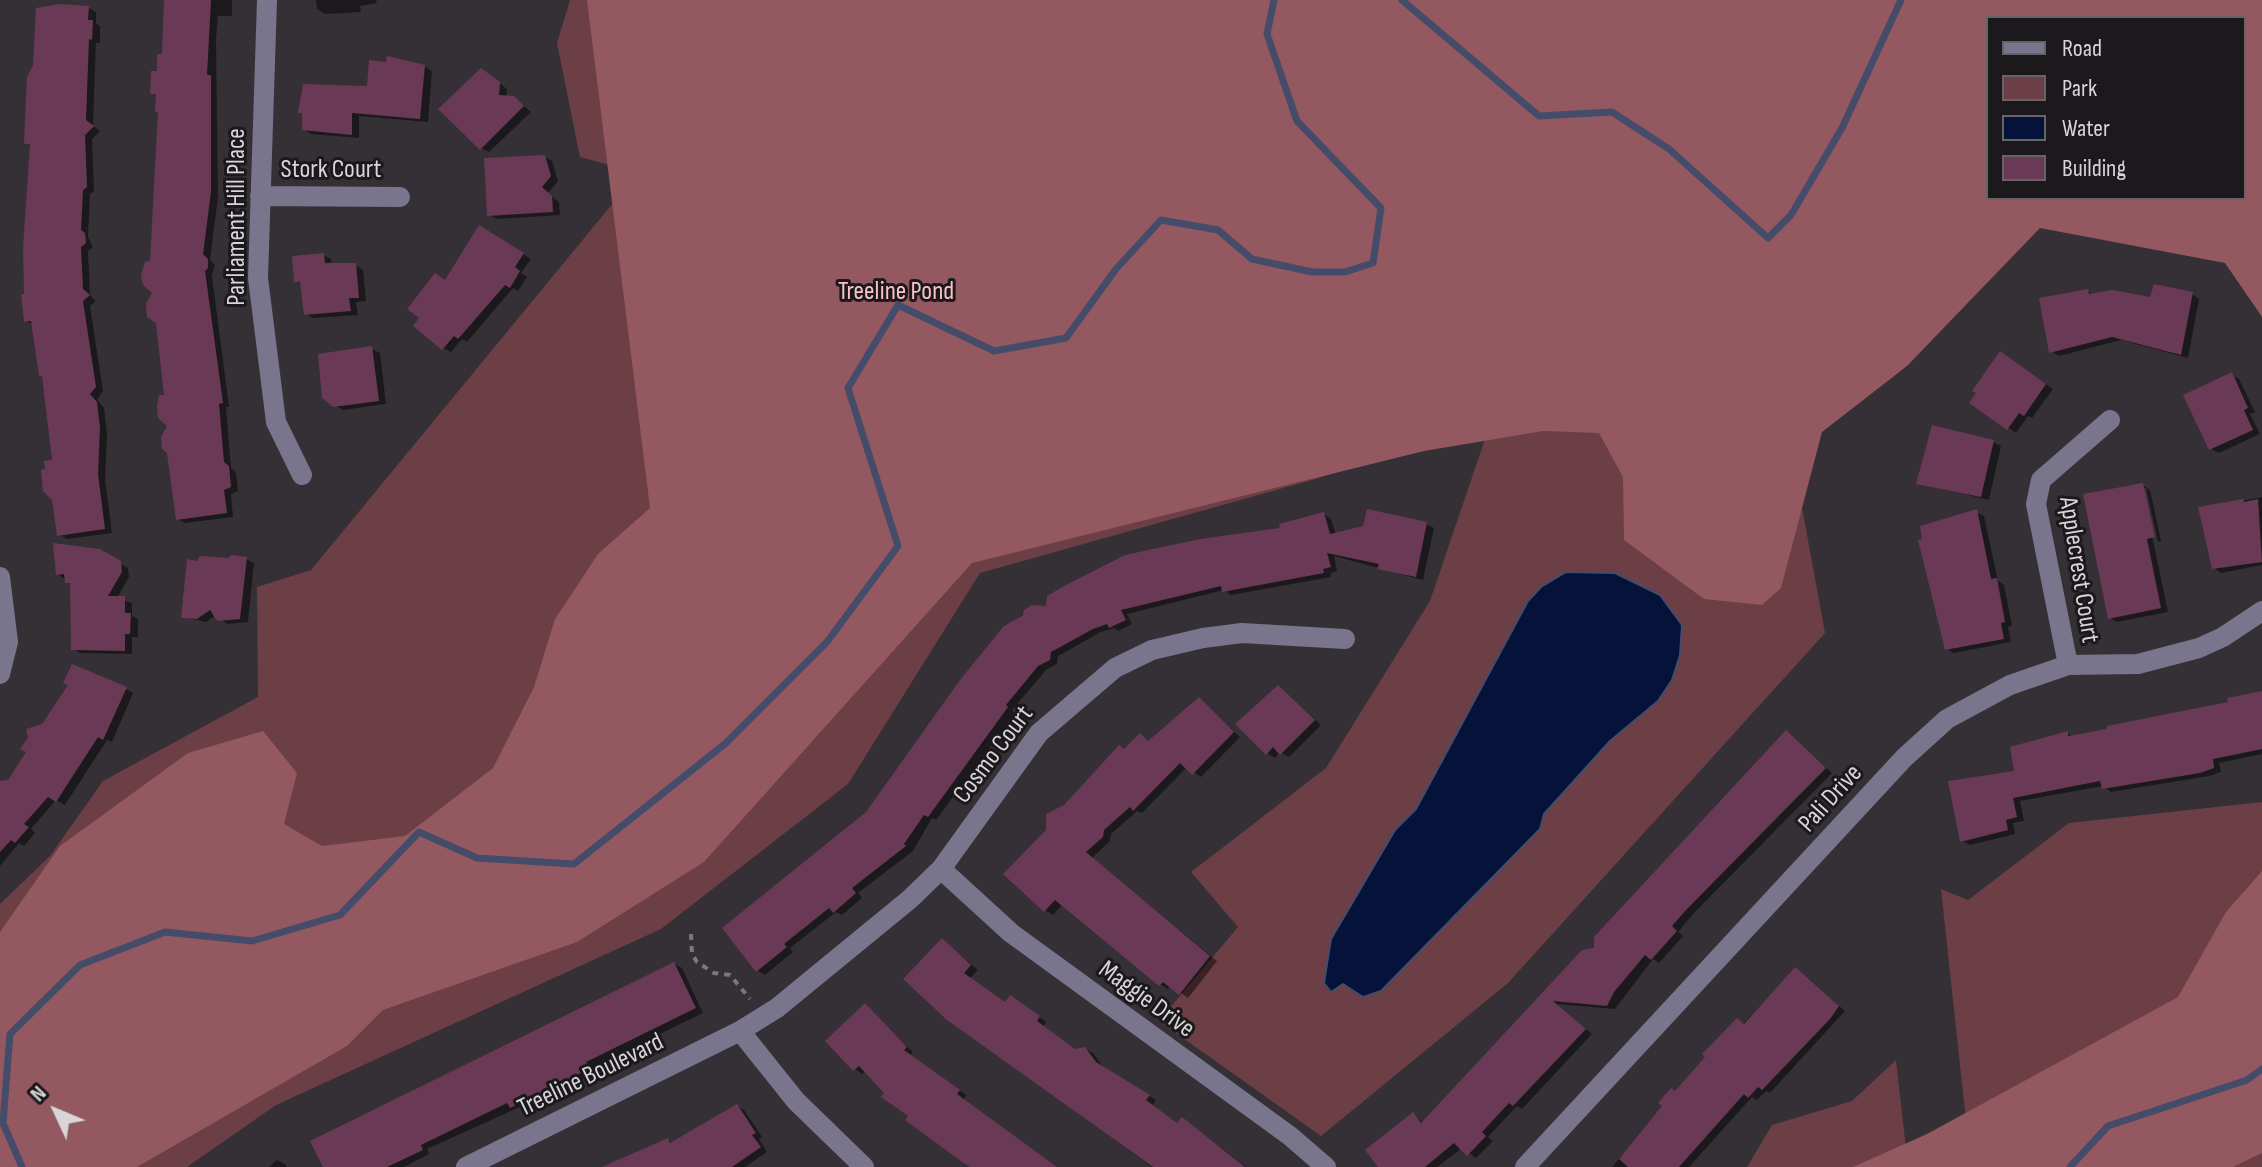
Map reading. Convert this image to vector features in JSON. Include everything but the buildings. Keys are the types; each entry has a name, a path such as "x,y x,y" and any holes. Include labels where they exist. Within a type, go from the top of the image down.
{"street":[{"name":"Parliament Hill Place","path":"267,0 258,278 276,422 302,475"},
{"name":"Stork Court","path":"260,196 400,197"},
{"name":"Applecrest Court","path":"2068,665 2036,504 2041,480 2110,420"},
{"path":"0,577 8,642 0,674"},
{"name":"Pali Drive","path":"1525,1167 1926,735 1972,703 2068,665 2138,664 2171,658 2223,637 2262,611"},
{"name":"Cosmo Court","path":"740,1031 777,1008 910,899 941,869 1039,733 1066,706 1115,668 1152,650 1242,633 1345,639"},
{"name":"Maggie Drive","path":"941,869 1011,933 1290,1136 1326,1167"},
{"path":"740,1031 796,1101 864,1167"},
{"name":"Treeline Boulevard","path":"466,1167 740,1031"}],"path":[{"path":"691,934 692,954 697,962 714,973 730,975 752,1002"}],"green space":[{"name":"Treeline Pond","path":"570,0 1727,0 1788,431 1825,633 1508,983 1321,1136 1159,1021 1238,927 1191,872 1326,768 1430,601 1486,436 1460,434 1312,480 980,573 848,784 661,929 276,1105 187,1167 0,1167 0,904 50,856 103,781 258,697 257,587 311,570 618,197 617,167 580,157 557,43"},
{"name":"Treeline Pond","path":"587,0 2262,0 2262,317 2225,263 2040,228 1907,366 1822,432 1781,588 1762,605 1704,599 1624,540 1623,477 1599,433 1543,431 1424,451 972,563 704,862 577,942 383,1010 347,1046 137,1167 0,1167 0,932 60,846 188,753 263,731 297,773 284,824 322,846 405,836 493,768 534,687 555,619 598,554 650,508"},
{"path":"2262,802 2262,1167 1971,1167 1941,889 1968,900 2069,823"},
{"path":"2262,871 2262,1153 2233,1167 1853,1167 1927,1134 2178,997 2226,912"},
{"path":"1896,1060 1908,1167 1747,1167 1772,1125 1852,1101"}],"water":[{"path":"1566,572 1615,573 1660,595 1682,625 1680,655 1672,680 1658,701 1610,741 1544,814 1540,829 1381,991 1363,997 1343,984 1331,992 1324,983 1331,939 1395,830 1416,809 1528,601 1541,587"}],"waterway":[{"path":"22,1167 3,1123 10,1034 80,965 165,932 252,941 340,915 419,832 477,858 574,864 726,743 827,642 898,546 848,388 898,305 994,351 1066,338 1116,269 1161,220 1218,230 1252,259 1312,272 1345,272 1373,263 1381,208 1297,121 1267,34 1274,0"},
{"path":"1402,0 1539,116 1612,112 1669,149 1768,238 1791,215 1842,128 1901,0"},
{"path":"2070,1167 2108,1126 2247,1080 2262,1069"}]}
